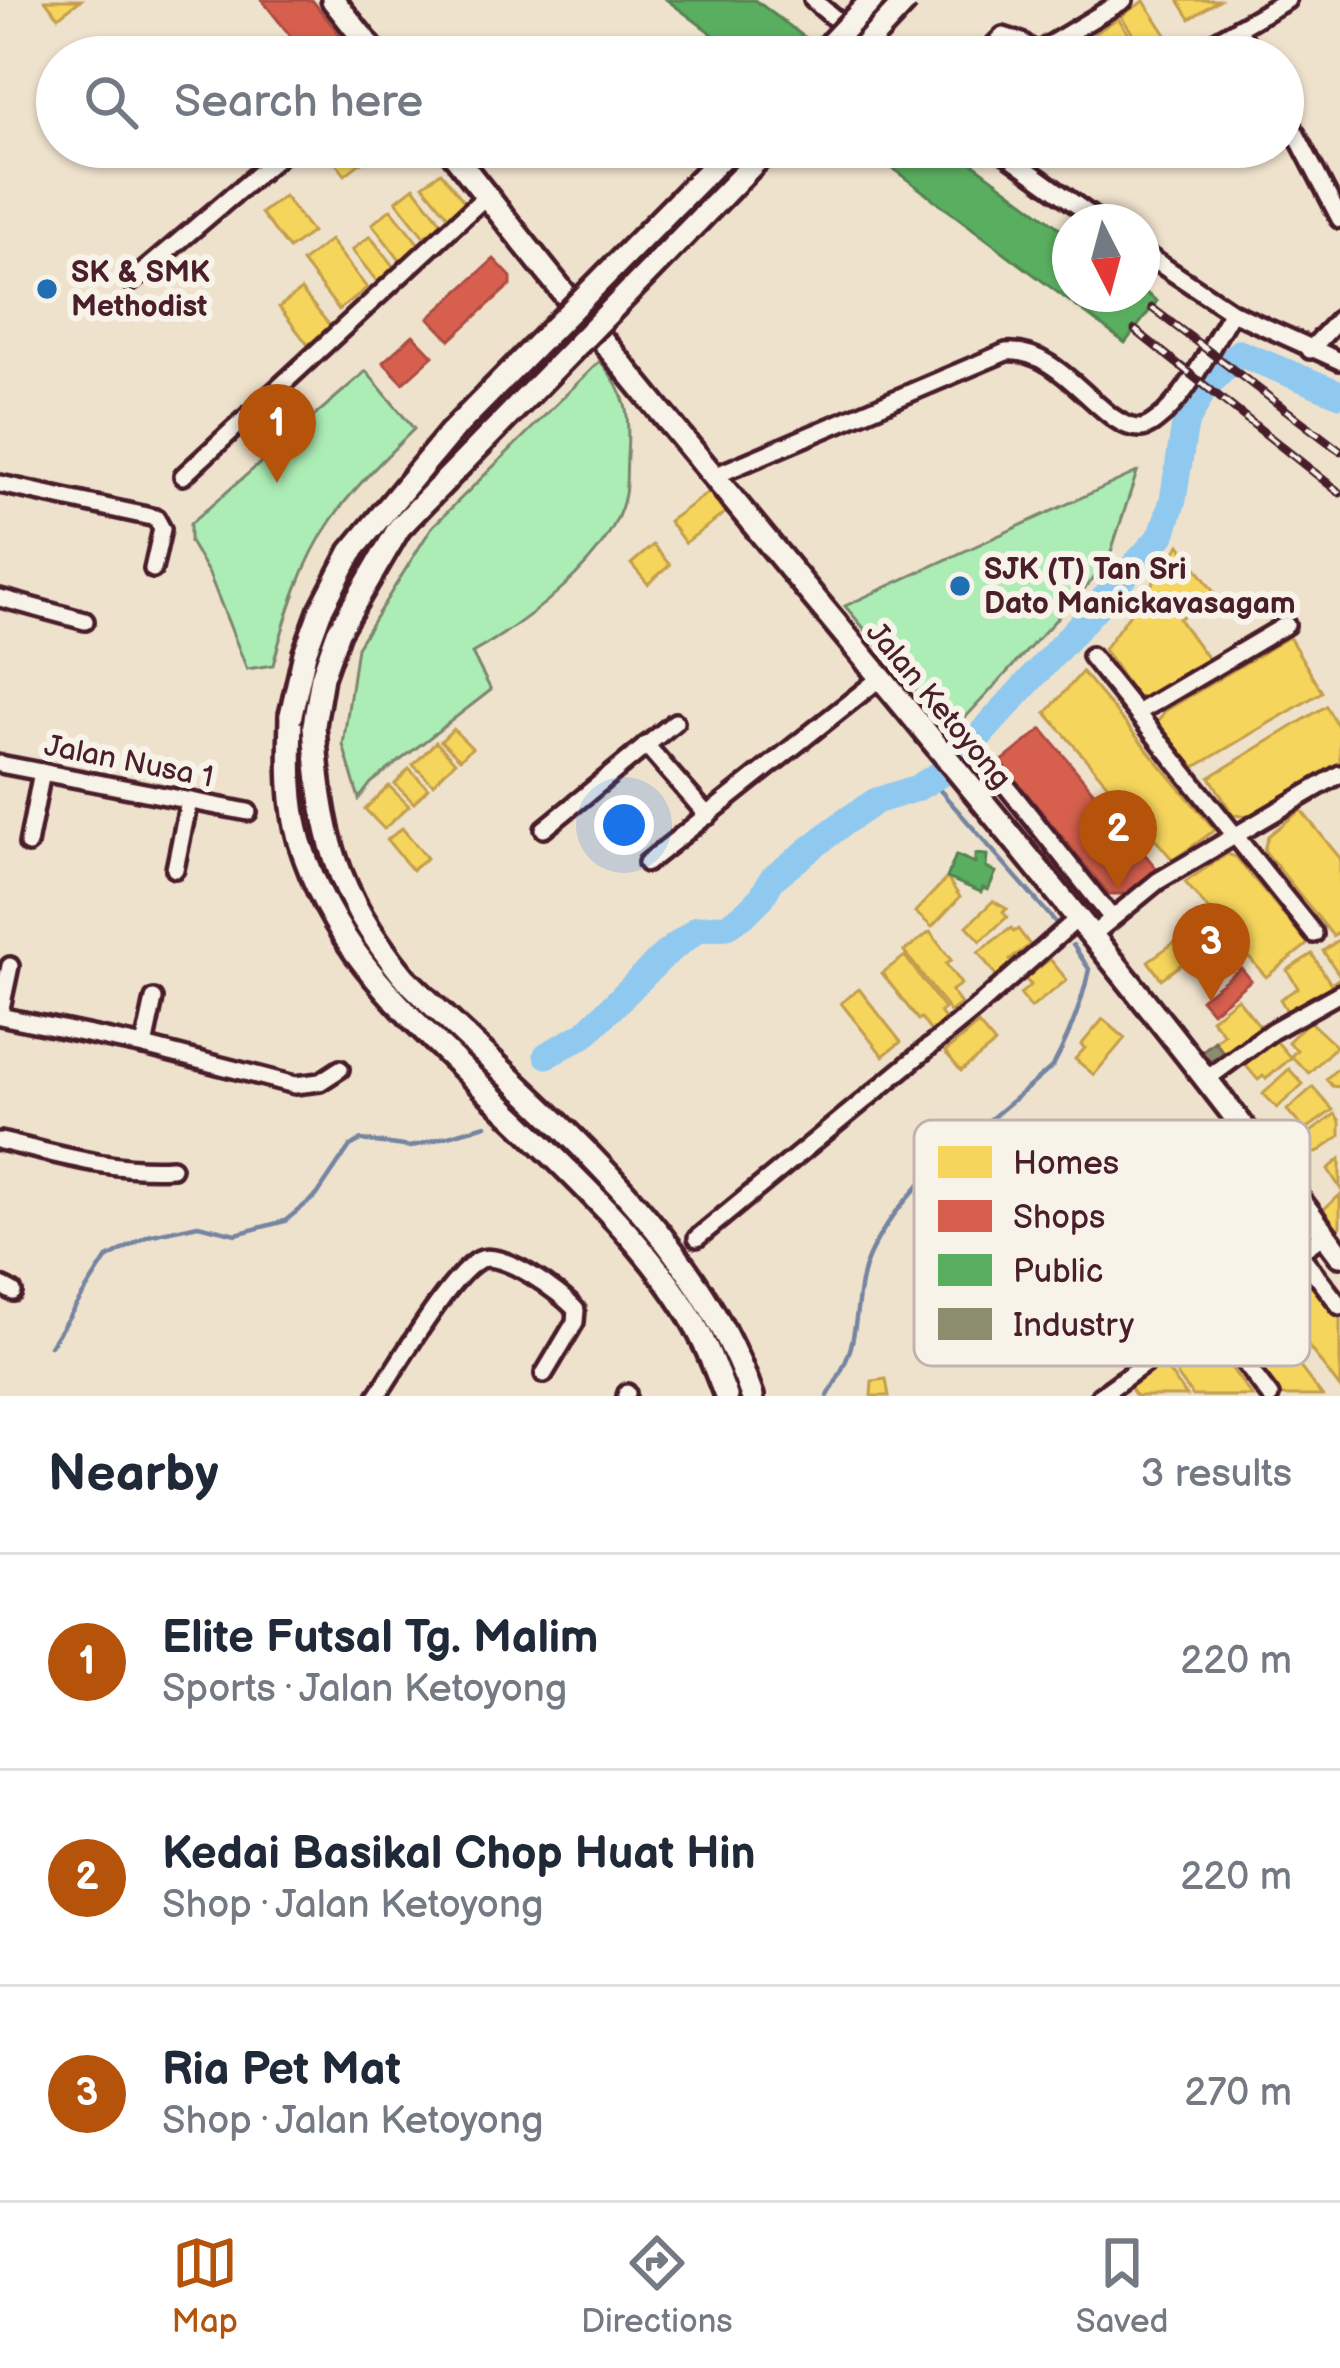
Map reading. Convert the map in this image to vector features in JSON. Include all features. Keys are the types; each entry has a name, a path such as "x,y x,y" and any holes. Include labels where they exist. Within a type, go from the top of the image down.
{"main road":[{"path":"333,0 361,36"},
{"path":"838,36 872,0"},
{"path":"874,36 908,0"},
{"name":"Jalan Ketoyong","path":"465,168 1240,1120"},
{"path":"712,168 451,432 351,552 304,653 291,715 290,782 299,838 338,926 376,984 604,1210 680,1300 697,1327 726,1396"},
{"path":"750,168 399,528 338,632 322,677 314,725 319,802 329,851 377,944 446,1019 626,1192 697,1282 729,1336 752,1396"},
{"name":"Jalan Ketoyong","path":"1310,1214 1340,1255"}],"street":[{"path":"813,0 855,36"},
{"path":"1068,36 1124,0"},
{"path":"1224,36 1287,0"},
{"path":"1238,28 1242,36"},
{"path":"1304,150 1340,219"},
{"path":"130,282 265,168"},
{"path":"1025,168 1075,204"},
{"path":"183,476 487,196"},
{"path":"1160,264 1232,312 1340,362"},
{"path":"712,477 1006,352 1036,356 1115,417 1138,428 1148,427 1179,397 1232,312"},
{"path":"1310,350 1340,318"},
{"path":"0,484 157,518 162,529 153,569"},
{"path":"0,598 85,621"},
{"path":"1137,713 1286,625"},
{"path":"1091,656 1314,934"},
{"path":"647,863 879,679"},
{"path":"544,829 675,722"},
{"path":"646,746 708,817"},
{"name":"Jalan Nusa 1","path":"0,764 248,812"},
{"path":"992,768 1111,917"},
{"path":"28,844 42,772"},
{"path":"697,1238 974,1010 1084,927 1111,917 1158,881 1340,773"},
{"path":"175,869 189,800"},
{"path":"10,966 0,1015 296,1084 320,1082 340,1069"},
{"path":"1208,1078 1272,1031 1340,993"},
{"path":"144,1046 154,999"},
{"path":"0,1141 97,1163 142,1170 172,1168"},
{"path":"1310,1245 1325,1234"},
{"path":"376,1396 452,1287 479,1261 490,1258 508,1261 576,1310 575,1322 544,1374"},
{"path":"1310,1266 1340,1306"},
{"path":"1100,1396 1140,1366"},
{"path":"1247,1366 1270,1396"},
{"path":"1122,1379 1135,1396"}],"green space":[{"path":"600,361 622,395 627,417 626,489 617,518 604,541 564,586 472,653 491,690 371,783 359,799 343,745 357,647 432,527"},
{"path":"366,371 414,429 350,495 321,536 296,589 273,665 247,669 209,574 190,542 190,524"},
{"path":"1137,472 1107,564 952,732 845,606"}],"building: Homes":[{"path":"45,0 81,0 58,17"},
{"path":"1178,0 1219,0 1190,19"},
{"path":"1144,1 1167,36 1134,36 1121,16"},
{"path":"1118,18 1130,36 1095,36"},
{"path":"441,172 466,204 449,217 423,185"},
{"path":"414,187 442,223 424,237 396,201"},
{"path":"284,196 312,232 289,249 261,213"},
{"path":"391,209 422,248 402,263 372,224"},
{"path":"370,236 396,270 379,284 352,250"},
{"path":"330,240 367,288 339,310 302,262"},
{"path":"301,290 331,327 308,345 279,307"},
{"path":"709,492 725,513 685,543 669,521"},
{"path":"653,545 670,565 648,584 631,564"},
{"path":"1180,545 1215,594 1179,619 1208,659 1154,698 1136,697 1104,649"},
{"path":"1289,637 1322,692 1186,768 1156,724 1165,711"},
{"path":"1082,672 1215,830 1173,860 1046,713"},
{"path":"1326,706 1340,730 1340,763 1251,817 1233,815 1210,777"},
{"path":"453,729 472,748 460,759 441,741"},
{"path":"436,742 455,762 433,784 413,765"},
{"path":"409,769 428,788 414,803 395,784"},
{"path":"389,786 409,806 384,829 365,809"},
{"path":"1301,810 1340,858 1340,931 1333,936 1264,850 1268,836"},
{"path":"402,828 427,858 412,870 387,840"},
{"path":"1227,854 1236,857 1308,944 1266,977 1185,882"},
{"path":"947,878 960,897 932,927 915,912"},
{"path":"993,901 1007,909 1003,912 1007,917 981,941 967,926"},
{"path":"1202,923 1215,940 1161,979 1148,961"},
{"path":"1011,928 1018,929 1030,945 997,977 978,952"},
{"path":"930,932 951,960 946,964 961,984 951,991 961,1004 950,1012 904,951"},
{"path":"1340,939 1340,976 1323,951"},
{"path":"1312,954 1331,984 1338,979 1340,988 1291,1018 1280,999 1298,988 1287,970"},
{"path":"905,956 944,1009 940,1012 947,1022 932,1033 882,973"},
{"path":"1050,959 1067,980 1031,1008 1020,994 1031,985 1025,979"},
{"path":"859,989 901,1042 883,1056 841,1003"},
{"path":"1237,998 1264,1031 1228,1059 1215,1041 1224,1034 1211,1019"},
{"path":"1103,1019 1125,1038 1094,1075 1075,1059"},
{"path":"1309,1021 1336,1046 1309,1073 1291,1056 1297,1050 1288,1042"},
{"path":"978,1024 995,1044 961,1071 945,1052"},
{"path":"1271,1035 1291,1058 1266,1079 1258,1080 1241,1060"},
{"path":"1340,1066 1340,1087 1332,1086 1326,1079"},
{"path":"1289,1069 1303,1084 1277,1108 1263,1094"},
{"path":"1313,1087 1333,1110 1310,1126 1310,1120 1296,1120 1287,1110"},
{"path":"1335,1114 1340,1121 1340,1136 1317,1153 1310,1152 1310,1133"},
{"path":"1340,1159 1340,1188 1328,1169"},
{"path":"1340,1195 1340,1227 1335,1232 1318,1214"},
{"path":"1310,1280 1340,1319 1340,1388 1310,1349"},
{"path":"1164,1366 1187,1396 1136,1396 1130,1387"},
{"path":"1170,1366 1230,1366 1252,1396 1193,1396"},
{"path":"1249,1366 1299,1366 1322,1396 1272,1396"},
{"path":"886,1379 889,1396 871,1396 872,1381"}],"building: Shops":[{"path":"262,0 312,0 341,36 290,36"},
{"path":"494,259 511,277 511,284 450,340 429,318"},
{"path":"413,335 433,356 403,383 383,362"},
{"path":"1042,729 1157,869 1127,894 1109,894 1001,762"},
{"path":"1241,968 1251,980 1212,1012 1201,999"}],"building: Public":[{"path":"667,0 755,0 803,36 715,36"},
{"path":"892,168 979,168 1052,223 1052,288"},
{"path":"1084,312 1149,312 1125,343"},
{"path":"975,854 987,855 986,868 996,872 988,890 981,892 947,878 956,855 975,863"}],"building: Industry":[{"path":"1215,1041 1223,1053 1204,1066 1197,1055"}],"waterway":[{"path":"547,1055 585,1034 664,955 698,929 727,926 744,915 772,879 843,823 876,801 917,788 950,768 1162,535 1173,500 1185,424 1204,389 1239,353 1340,394"},
{"path":"931,780 1058,925"},
{"path":"990,1120 1053,1066 1075,1019 1089,969 1073,945"},
{"path":"50,1346 106,1259 148,1236 198,1225 236,1234 285,1221 317,1195 350,1146 361,1140 411,1147 486,1125"},
{"path":"828,1396 854,1335 869,1256 914,1191"}],"railway":[{"path":"1157,312 1340,451"},
{"path":"1135,330 1340,493"}],"place":[{"name":"SK & SMK Methodist","path":"47,289"},
{"name":"Elite Futsal Tg. Malim","path":"277,483"},
{"name":"SJK (T) Tan Sri Dato Manickavasagam","path":"960,586"},
{"name":"Kedai Basikal Chop Huat Hin","path":"1118,889"},
{"name":"Ria Pet Mat","path":"1211,1002"}]}
